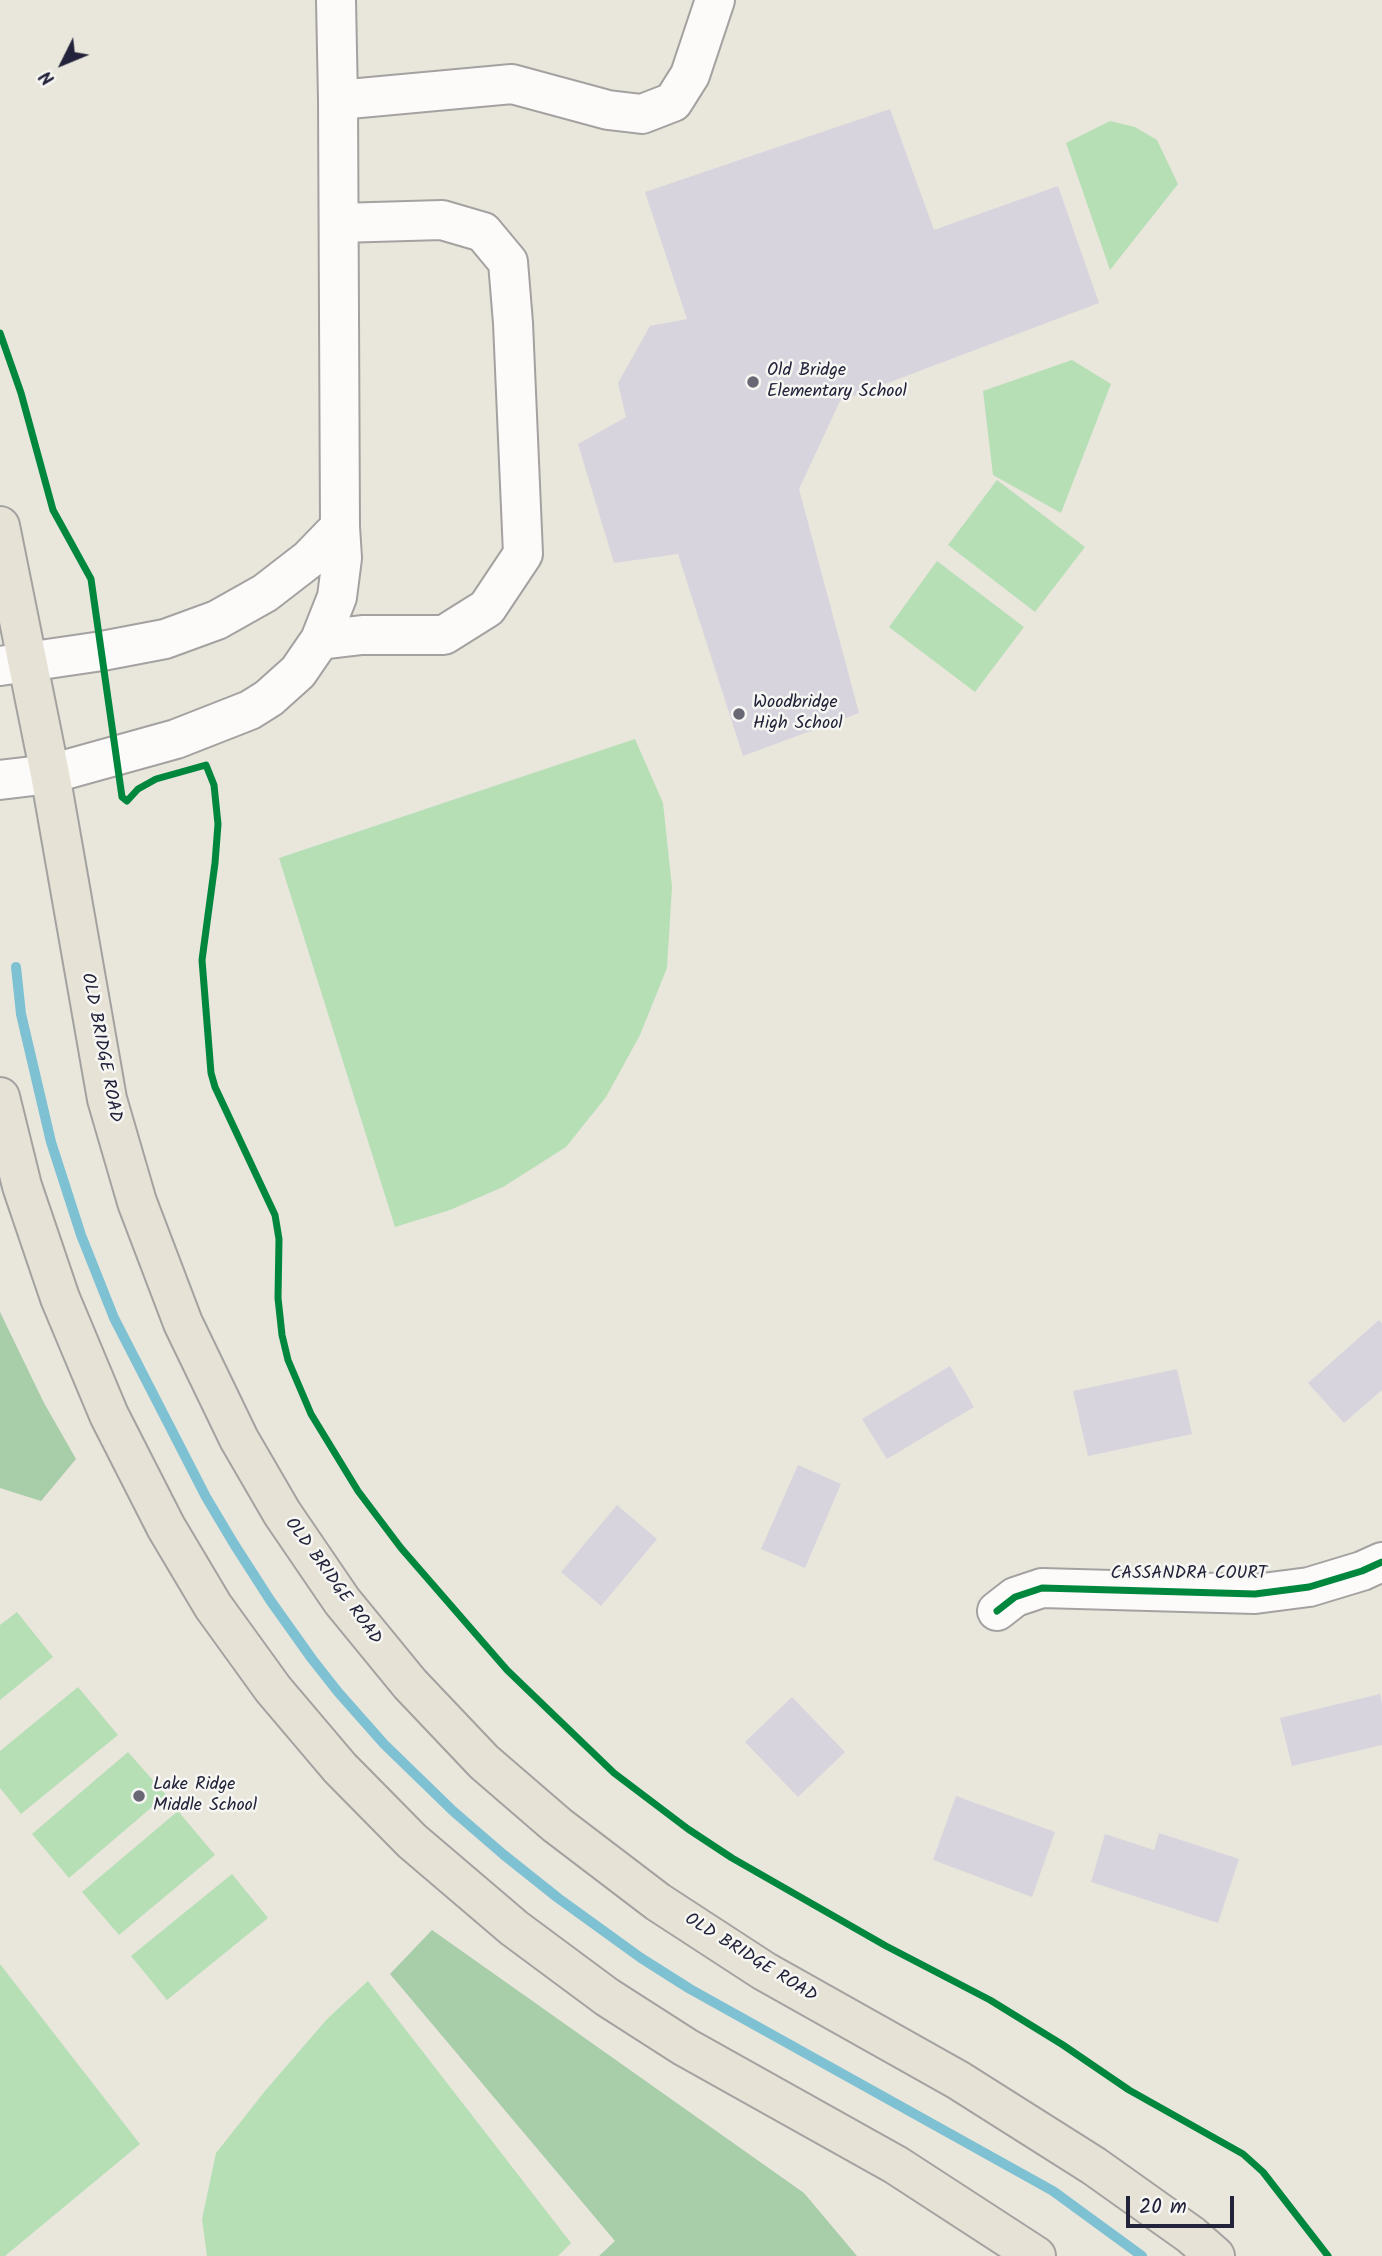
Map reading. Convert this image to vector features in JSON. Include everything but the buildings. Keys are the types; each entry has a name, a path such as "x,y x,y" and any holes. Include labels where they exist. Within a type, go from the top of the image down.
{"main road":[{"name":"OLD BRIDGE ROAD","path":"0,526 14,664 50,774 107,1099 137,1202 183,1323 239,1439 282,1513 342,1601 410,1684 484,1762 557,1825 648,1894 764,1971 958,2080 1094,2166 1191,2235 1215,2256"},
{"path":"0,1097 22,1186 60,1298 109,1415 166,1527 213,1606 273,1689 340,1768 412,1841 442,1867 514,1928 607,1997 685,2047 896,2165 1036,2256"}],"street":[{"path":"0,780 50,774 176,739 250,710 269,698 298,672 320,640 337,597 342,558 336,0"},
{"path":"338,100 512,84 608,110 642,114 673,102 690,75 715,0"},
{"path":"320,640 362,635 444,635 487,608 523,554 508,262 484,232 442,220 339,223"},
{"path":"14,664 165,639 217,620 265,593 309,559 340,527"},
{"name":"CASSANDRA COURT","path":"997,1611 1015,1597 1041,1588 1255,1594 1309,1587 1382,1562"}],"green space":[{"path":"1110,121 1135,127 1157,140 1178,184 1110,270 1066,143"},
{"path":"1072,360 1111,384 1061,513 993,475 983,391"},
{"path":"997,480 1085,547 1035,612 948,545"},
{"path":"937,561 1024,627 975,692 889,627"},
{"path":"635,739 663,803 672,887 667,968 640,1035 606,1097 566,1147 503,1187 450,1210 395,1227 279,858"},
{"path":"0,1312 44,1403 76,1459 41,1501 0,1488"},
{"path":"17,1612 53,1657 0,1700 0,1625"},
{"path":"78,1687 118,1735 21,1814 0,1788 0,1751"},
{"path":"128,1752 166,1795 69,1878 32,1834"},
{"path":"178,1811 215,1855 119,1935 82,1892"},
{"path":"232,1874 268,1918 167,2000 131,1956"},
{"path":"432,1930 804,2193 857,2256 599,2256 615,2241 390,1974"},
{"path":"0,1964 140,2144 5,2256 0,2256"},
{"path":"368,1981 571,2243 558,2256 207,2256 202,2219 216,2153 327,2019"}],"waterway":[{"path":"16,967 21,1014 51,1142 81,1235 114,1318 206,1497 234,1544 270,1600 338,1692 384,1744 453,1811 558,1898 641,1958 690,1989 1053,2191 1142,2256"}],"cycle path":[{"path":"0,333 21,393 53,510 91,579 122,797 127,801 138,789 156,779 206,765 214,785 218,824 202,960 211,1073 215,1087 275,1215 279,1239 278,1298 288,1360 311,1414 358,1491 401,1548 507,1670 614,1773 688,1829 732,1858 886,1946 990,2000 1129,2090 1243,2154 1263,2172 1328,2256"},
{"path":"997,1611 1015,1597 1042,1588 1255,1594 1309,1587 1382,1562"}],"place":[{"name":"Old Bridge Elementary School","path":"753,382"},
{"name":"Woodbridge High School","path":"739,714"},
{"name":"Lake Ridge Middle School","path":"139,1796"}]}
